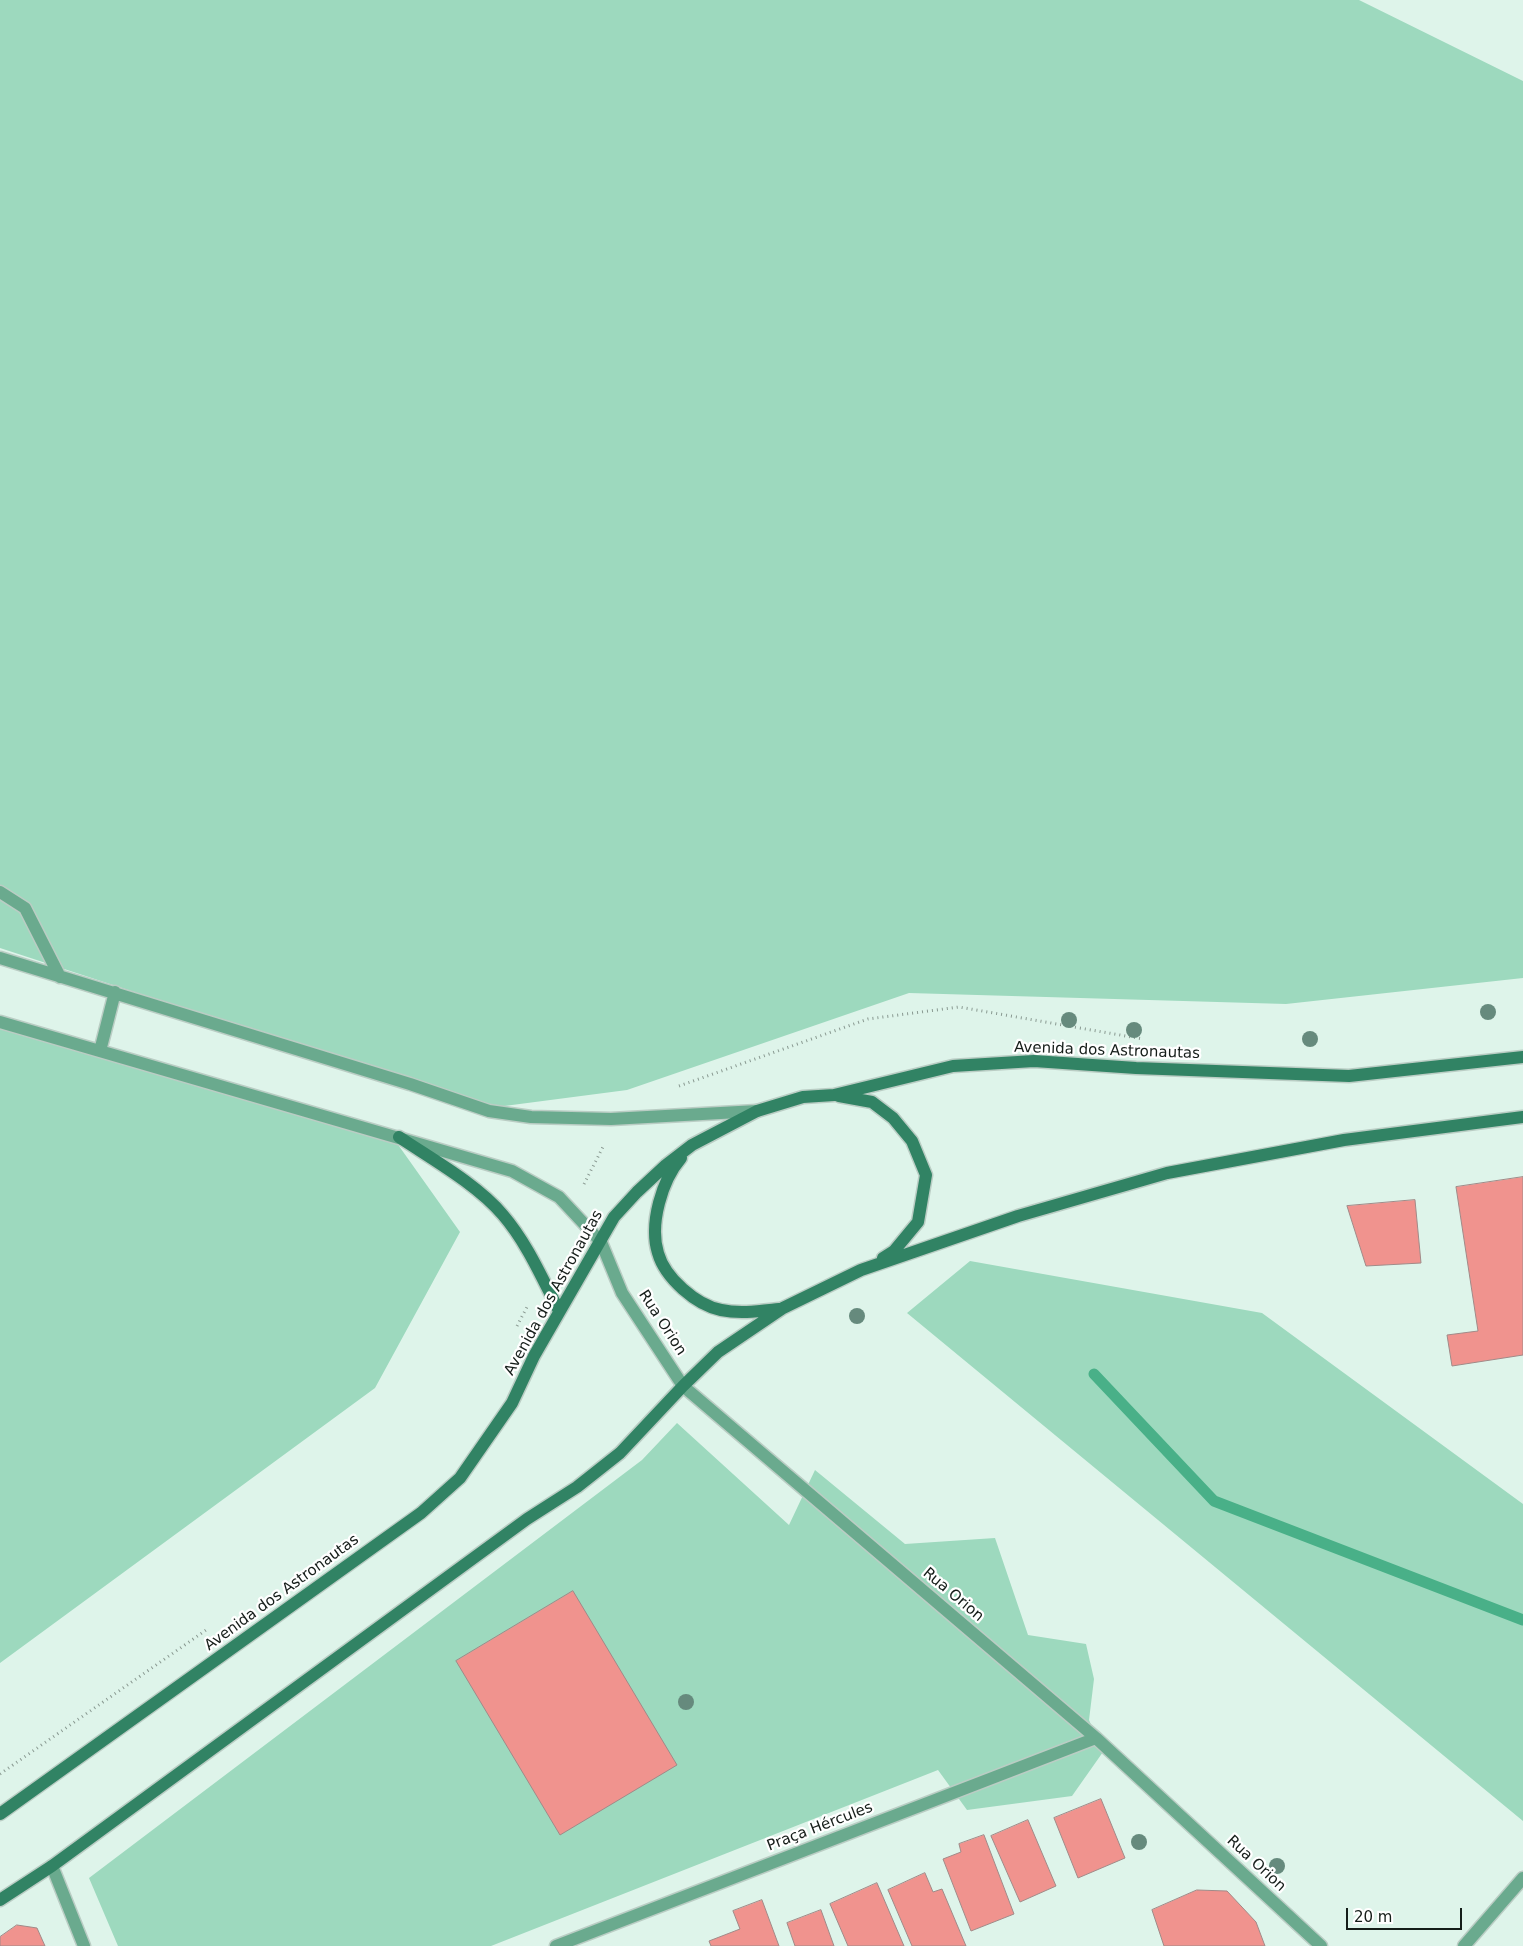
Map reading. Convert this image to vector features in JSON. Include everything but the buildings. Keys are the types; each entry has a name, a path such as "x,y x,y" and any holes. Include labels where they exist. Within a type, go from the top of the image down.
{"main road":[{"name":"Avenida dos Astronautas","path":"0,1814 421,1513 460,1478 512,1403 534,1356 614,1217 666,1165 692,1145 757,1111 803,1097 834,1095 953,1066 1034,1061 1136,1068 1348,1076 1523,1057"},
{"path":"0,1900 52,1866 527,1519 577,1487 620,1453 718,1352 783,1308 861,1270 894,1251 918,1222 926,1175 912,1141 893,1118 872,1102 834,1095"},
{"path":"861,1270 1018,1216 1167,1173 1344,1140 1523,1117"},
{"path":"399,1137 467,1182 503,1214 528,1251 559,1311"},
{"path":"692,1145 672,1168 662,1194 655,1225 658,1253 672,1279 694,1298 721,1310 750,1312 783,1308"}],"street":[{"path":"0,892 25,908 60,977"},
{"path":"0,958 410,1084 489,1111 531,1117 617,1119 757,1111"},
{"path":"100,1051 115,992"},
{"path":"0,1022 512,1171 559,1197 601,1242"},
{"name":"Rua Orion","path":"601,1242 622,1293 683,1386 1096,1738 1321,1946"},
{"name":"Praça Hércules","path":"556,1946 1096,1738"},
{"path":"52,1866 84,1946"},
{"path":"1464,1946 1523,1878"}],"path":[{"path":"671,1089 868,1019 959,1007 1152,1041"},
{"path":"570,1210 617,1119"},
{"path":"516,1329 541,1276"},
{"path":"0,1774 213,1625"}],"green space":[{"path":"0,0 1359,0 1523,81 1523,978 1286,1004 909,993 627,1090 489,1108 0,948"},
{"path":"0,1024 394,1139 460,1232 375,1388 0,1663"},
{"path":"970,1261 1262,1313 1523,1504 1523,1821 907,1313"},
{"path":"677,1423 789,1525 815,1470 905,1544 995,1538 1028,1635 1086,1644 1094,1679 1089,1720 1103,1752 1072,1796 967,1810 938,1770 491,1946 118,1946 89,1878 642,1460"}],"waterway":[{"path":"1094,1374 1214,1501 1523,1620"}]}
